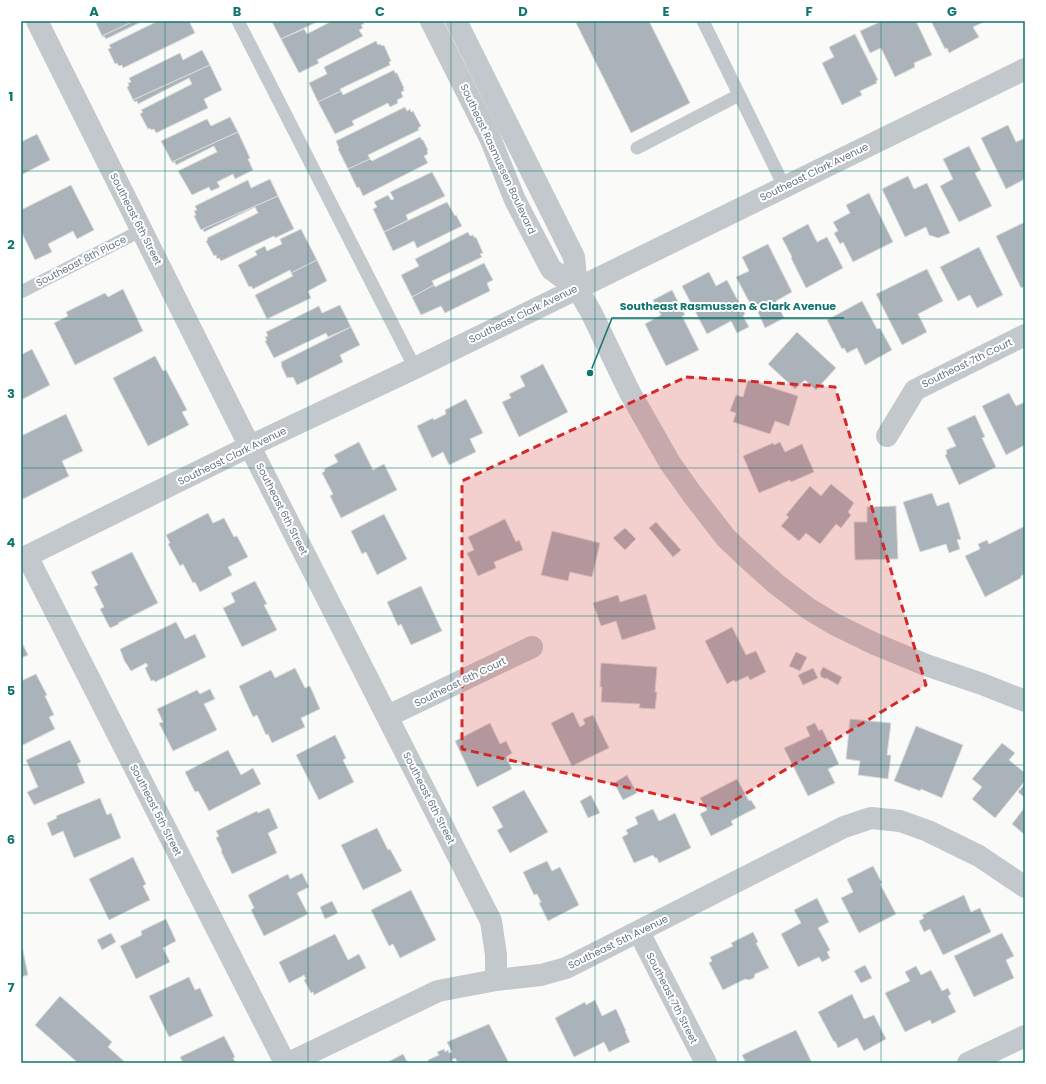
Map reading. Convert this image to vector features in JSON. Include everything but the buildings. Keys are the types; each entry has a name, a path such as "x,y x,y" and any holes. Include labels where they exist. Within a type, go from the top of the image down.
{"street":[{"name":"Southeast 6th Street","path":"37,21 250,446 491,921 496,955 496,980"},
{"name":"Southeast Rasmussen Boulevard","path":"431,21 490,138 515,200 551,269 577,288 591,312 629,391 670,463 726,538 794,598 834,624 856,636 926,665 982,684 1025,701"},
{"name":"Southeast Rasmussen Boulevard","path":"456,21 574,258 577,288"},
{"name":"Southeast Clark Avenue","path":"24,558 250,446 415,368 1025,69"},
{"name":"Southeast 7th Court","path":"887,436 915,390 1025,335"},
{"name":"Southeast 5th Street","path":"24,558 285,1063"},
{"name":"Southeast 6th Court","path":"388,716 532,647"},
{"name":"Southeast 5th Avenue","path":"289,1063 438,991 496,980 541,975 566,968 844,827 871,818 900,821 928,831 979,856 1025,887"},
{"name":"Southeast 7th Street","path":"639,932 706,1063"},
{"path":"968,1063 1025,1036"}],"lane":[{"path":"238,21 415,368"},
{"path":"703,21 784,186"},
{"path":"637,148 740,95"},
{"name":"Southeast 8th Place","path":"21,292 142,230"}],"highlighted area":[{"path":"686,377 835,387 926,685 720,809 462,749 462,481"}],"place":[{"name":"Southeast Rasmussen & Clark Avenue","path":"590,373"}]}
